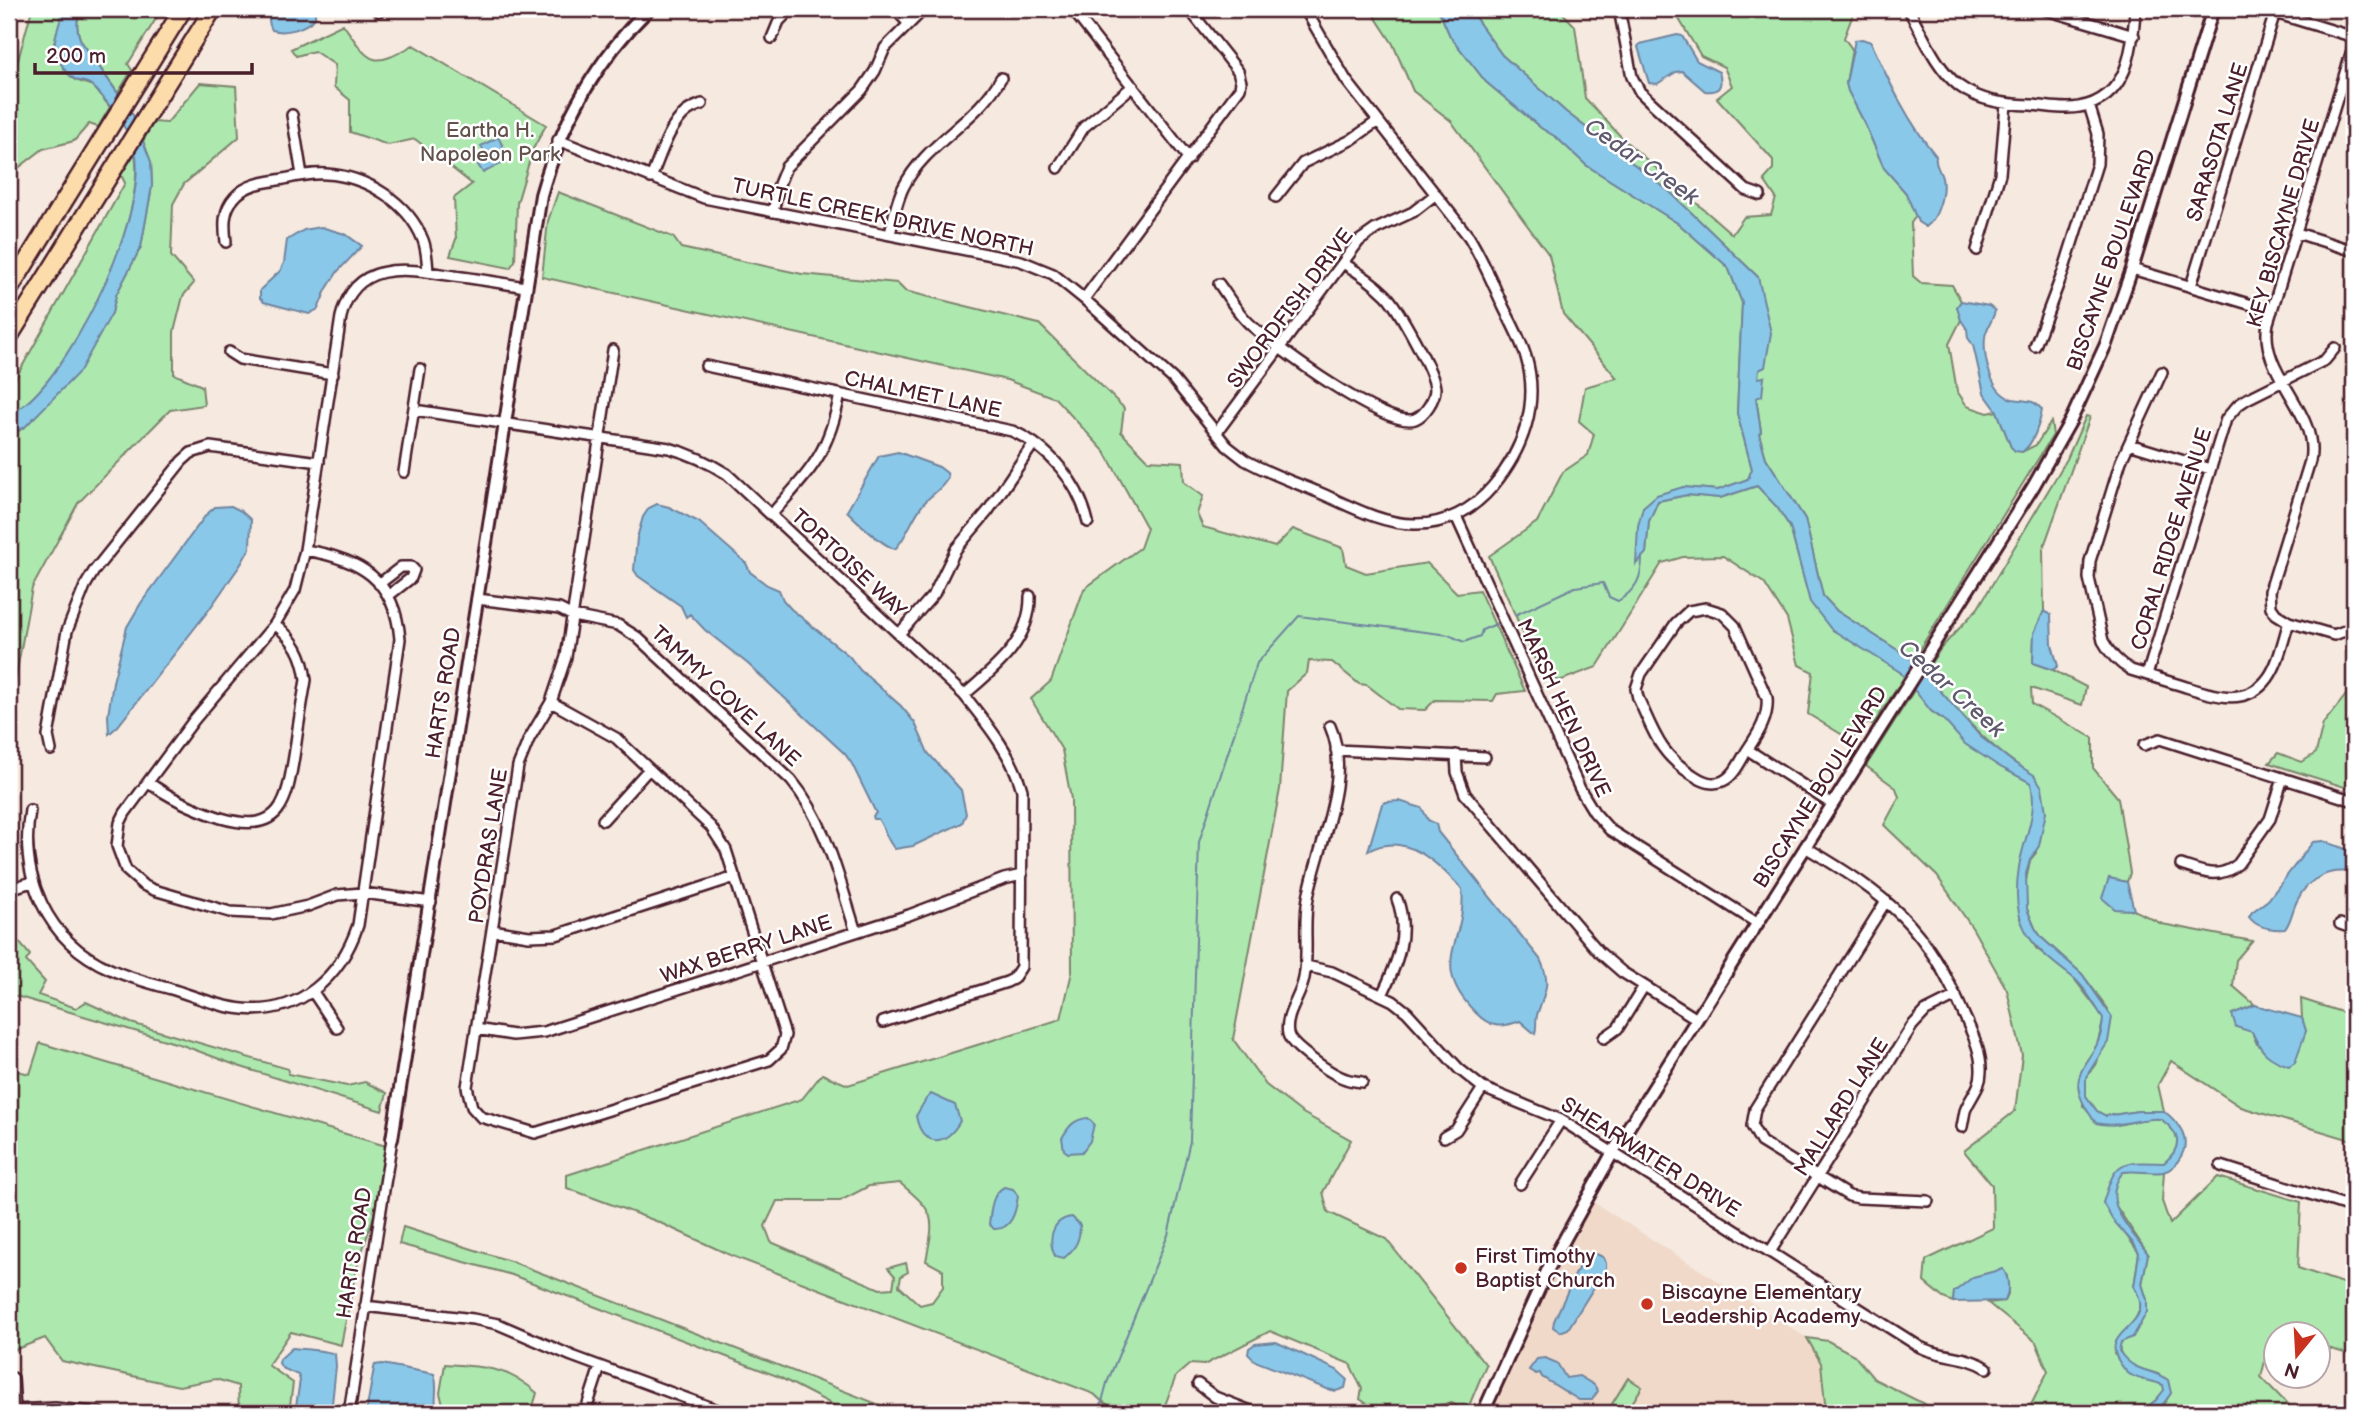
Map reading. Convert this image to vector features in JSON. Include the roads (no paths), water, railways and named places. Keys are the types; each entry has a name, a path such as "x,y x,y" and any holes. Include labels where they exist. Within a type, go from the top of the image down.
{"highway":[{"path":"9,290 183,9"},
{"path":"9,337 213,9"}],"street":[{"name":"HARTS ROAD","path":"349,1413 541,195 558,140 594,73 615,45 649,9"},
{"path":"772,38 779,21 791,9"},
{"path":"895,9 909,23"},
{"path":"773,212 786,167 862,90 875,71 885,48 924,9"},
{"path":"1072,9 1189,159"},
{"path":"1084,299 1238,93 1241,82 1238,71 1189,9"},
{"path":"1306,9 1346,80 1469,237 1522,347 1531,389 1527,424 1513,457 1490,489 1456,516"},
{"path":"1619,9 1632,77 1640,92 1746,190 1760,195"},
{"path":"2043,9 2134,36"},
{"path":"1909,10 1941,67 1958,85 1980,98 2006,104 2068,108 2089,105 2110,93 2120,82 2132,51 2135,9"},
{"name":"BISCAYNE BOULEVARD","path":"1483,1413 1548,1269 1613,1152 2033,487 2071,420 2106,344 2133,269 2213,9"},
{"path":"2262,9 2276,11 2354,37"},
{"name":"SARASOTA LANE","path":"2191,286 2276,11"},
{"name":"KEY BISCAYNE DRIVE","path":"2288,622 2271,607 2270,591 2312,453 2308,431 2270,355 2266,339 2272,311 2354,44"},
{"path":"890,235 900,197 910,176 924,159 990,96 1001,78"},
{"path":"1058,168 1084,127 1133,86"},
{"path":"652,178 678,121 687,111 702,104"},
{"path":"1977,250 2000,174 2006,104"},
{"path":"2035,346 2063,272 2097,164 2098,134 2089,105"},
{"path":"292,116 302,175"},
{"path":"1276,197 1303,163 1351,139 1378,121"},
{"name":"TURTLE CREEK DRIVE NORTH","path":"558,140 704,198 1021,261 1053,274 1172,379 1235,453 1256,466 1380,518 1426,524 1456,516"},
{"path":"226,242 225,215 236,195 256,184 302,175 342,176 371,186 407,214 422,237 428,272"},
{"name":"SWORDFISH DRIVE","path":"1217,432 1359,242 1367,234 1413,212 1436,194"},
{"path":"2297,233 2354,251"},
{"path":"1219,284 1251,325 1354,399 1402,419 1414,420 1433,399 1434,383 1405,321 1386,295 1343,263"},
{"path":"2133,269 2272,311"},
{"path":"430,902 363,892 337,895 308,906 271,914 249,914 213,908 154,890 134,879 120,858 117,846 120,823 194,720 275,624 295,590 306,550 344,306 355,287 366,279 394,270 428,272 525,286"},
{"name":"CORAL RIDGE AVENUE","path":"2147,675 2223,428 2231,412 2247,399 2325,360 2335,348"},
{"name":"POYDRAS LANE","path":"613,350 566,657 551,702 523,751 518,766 467,1087 472,1107 481,1117 491,1122 527,1132 542,1132 769,1060 781,1049 785,1035 762,962"},
{"path":"229,352 240,359 333,374"},
{"name":"CHALMET LANE","path":"706,366 1000,427 1023,435 1058,464 1084,504 1088,522"},
{"path":"404,472 420,369"},
{"path":"2162,372 2121,461 2088,570 2104,641 2113,657 2131,670 2218,697 2231,698 2260,687 2274,667 2288,622 2334,635 2347,630 2353,624"},
{"path":"771,515 805,478 819,458 832,431 840,394"},
{"name":"TORTOISE WAY","path":"414,410 669,448 700,458 727,474 964,695 989,725 1018,776 1023,802 1022,959 1017,974 1007,982 883,1022"},
{"path":"899,634 934,594 956,549 988,511 1034,443"},
{"path":"2129,444 2210,469"},
{"path":"51,750 48,736 66,638 78,601 94,571 182,461 191,453 210,447 319,462"},
{"name":"MARSH HEN DRIVE","path":"1456,516 1580,789 1594,812 1623,839 1757,923"},
{"path":"30,810 27,848 32,882 47,914 80,951 109,969 215,1003 244,1009 285,1004 313,992 331,976 347,954 358,925 400,653 399,628 388,596 369,573 344,558 306,550"},
{"path":"379,584 401,567 411,567 414,570 411,578 388,596"},
{"path":"964,695 998,666 1014,646 1030,612 1030,596"},
{"name":"TAMMY COVE LANE","path":"477,599 559,609 573,616 618,625 637,637 802,793 818,820 856,932"},
{"path":"1714,609 1730,619 1767,698 1766,716 1748,750 1731,775 1715,783 1700,779 1668,757 1655,735 1636,689 1641,674 1652,657 1676,623 1689,611 1714,609"},
{"path":"148,782 187,806 238,823 251,824 273,815 285,800 288,790 306,680 297,646 275,624"},
{"path":"551,702 606,731 711,827 726,850 762,962"},
{"path":"1330,726 1336,750 1335,792 1308,898 1306,966 1303,985 1289,1018 1289,1035 1298,1049 1346,1080 1362,1082"},
{"path":"2144,745 2160,739 2354,801"},
{"path":"1336,750 1485,757"},
{"path":"1748,750 1832,804"},
{"path":"1456,755 1460,782 1473,804 1599,952 1622,972 1697,1019"},
{"path":"603,820 649,769"},
{"path":"2181,865 2216,874 2231,870 2266,827 2283,778"},
{"path":"1805,847 1866,884 1909,922 1929,946 1956,996 1975,1040 1981,1071 1977,1089 1965,1110 1962,1127"},
{"name":"WAX BERRY LANE","path":"476,1029 513,1035 544,1032 909,915 1004,879 1022,875"},
{"path":"492,930 529,936 556,935 735,877"},
{"path":"9,889 32,882"},
{"path":"1381,995 1400,952 1403,915 1397,899"},
{"path":"1886,901 1755,1109 1752,1126 1761,1142 1853,1197 1928,1201"},
{"path":"2340,924 2354,929"},
{"name":"SHEARWATER DRIVE","path":"1306,966 1332,972 1381,995 1407,1012 1459,1069 1483,1088 1561,1120 1920,1347 1940,1355 1975,1360 1987,1368"},
{"path":"1604,1038 1618,1028 1644,986"},
{"path":"313,992 337,1028"},
{"name":"MALLARD LANE","path":"1770,1252 1912,1026 1926,1011 1956,996"},
{"path":"1444,1137 1456,1130 1483,1088"},
{"path":"1520,1184 1561,1120"},
{"path":"2221,1166 2354,1208"},
{"path":"365,1306 486,1321 509,1328 600,1367 726,1413"},
{"path":"585,1413 600,1367"},
{"path":"13,1378 15,1412 55,1408 100,1413"},
{"path":"1199,1384 1215,1397 1256,1413"}],"water":[{"path":"64,9 81,9 77,25 81,41 133,115 151,162 152,186 141,247 116,295 112,313 80,371 26,426 9,437 9,416 30,400 69,351 106,280 132,206 137,173 134,146 115,114 91,85 76,80 67,73 58,56 55,40"},
{"path":"273,9 315,9 315,18 295,30 272,30 269,19"},
{"path":"1438,9 1469,9 1502,55 1566,112 1670,192 1758,277 1771,333 1765,367 1759,370 1758,378 1764,377 1762,396 1756,398 1761,432 1759,434 1766,458 1805,519 1823,596 1837,611 1913,660 1981,737 2034,775 2042,787 2046,812 2039,846 2030,860 2026,874 2027,909 2042,938 2082,974 2112,1017 2108,1042 2086,1077 2086,1096 2097,1111 2106,1116 2138,1111 2164,1111 2183,1132 2183,1151 2171,1169 2158,1172 2123,1172 2116,1183 2114,1194 2126,1225 2148,1254 2142,1284 2147,1300 2147,1312 2133,1337 2121,1342 2119,1351 2137,1367 2168,1380 2171,1393 2155,1410 2140,1413 2156,1400 2164,1390 2163,1385 2129,1374 2115,1351 2116,1342 2135,1320 2139,1311 2140,1301 2134,1287 2139,1253 2103,1203 2116,1171 2128,1164 2164,1163 2177,1146 2176,1135 2161,1119 2113,1125 2096,1123 2084,1105 2079,1079 2095,1048 2103,1018 2080,984 2033,942 2020,918 2017,904 2019,867 2033,806 2031,783 1965,744 1943,719 1931,711 1900,672 1831,629 1810,602 1790,527 1777,507 1757,486 1720,498 1687,495 1658,501 1649,521 1646,553 1636,564 1638,526 1643,507 1657,495 1683,487 1718,490 1748,479 1752,469 1737,413 1742,303 1728,267 1679,224 1586,165 1556,137 1541,128 1486,82 1450,36"},
{"path":"1682,36 1697,61 1719,72 1721,81 1717,89 1705,91 1682,71 1657,84 1649,83 1638,47 1640,44"},
{"path":"1855,40 1871,42 1908,116 1936,156 1936,165 1942,178 1942,191 1940,205 1926,227 1918,222 1906,193 1884,168 1848,91 1846,83"},
{"path":"498,137 510,159 483,173 477,163 487,157 481,146"},
{"path":"321,227 345,234 362,246 338,271 318,309 309,314 264,302 260,298 260,290 280,271 284,263 287,240 304,230"},
{"path":"1961,301 1989,306 1995,311 1986,334 1985,345 1990,374 1999,390 2013,399 2033,402 2042,410 2033,439 2022,452 2011,447 1997,411 1984,393 1973,345 1957,307"},
{"path":"898,452 939,467 947,473 948,478 921,508 895,549 876,538 847,511 879,456"},
{"path":"657,504 699,522 746,563 750,572 779,590 791,609 849,656 860,670 901,706 915,723 928,753 961,790 966,814 962,823 913,846 895,849 878,819 874,819 876,813 845,754 690,614 686,617 681,606 638,576 634,570 637,538 643,517 649,508"},
{"path":"231,506 251,520 250,548 208,611 109,734 108,716 113,682 127,627 141,603 206,515 215,507"},
{"path":"2044,611 2051,615 2052,645 2058,666 2053,670 2033,663 2034,633"},
{"path":"1399,801 1422,808 1428,820 1436,824 1438,832 1540,959 1546,986 1537,1015 1535,1034 1520,1021 1502,1026 1487,1022 1461,995 1451,966 1460,924 1462,889 1431,860 1408,847 1395,844 1368,851 1382,804"},
{"path":"2323,841 2354,852 2354,873 2329,873 2314,880 2298,899 2285,929 2265,928 2252,921 2249,917 2252,912 2268,900 2313,842"},
{"path":"2109,878 2127,882 2134,910 2115,909 2102,898"},
{"path":"2255,1005 2302,1018 2306,1031 2295,1062 2289,1066 2266,1054 2252,1032 2236,1027 2232,1014"},
{"path":"931,1094 955,1105 960,1121 948,1136 942,1139 935,1140 923,1134 916,1116"},
{"path":"1088,1118 1094,1124 1090,1141 1082,1152 1068,1153 1064,1150 1062,1138 1072,1124"},
{"path":"1004,1187 1013,1189 1018,1196 1016,1208 1009,1223 994,1229 989,1224 992,1203 996,1194"},
{"path":"1072,1217 1080,1225 1076,1243 1064,1258 1055,1256 1051,1243 1053,1231 1060,1222"},
{"path":"1592,1252 1603,1257 1606,1268 1568,1329 1560,1332 1553,1327 1554,1321 1584,1255"},
{"path":"2003,1269 2008,1285 2005,1301 1953,1302 1954,1292 1973,1277"},
{"path":"1276,1342 1337,1370 1347,1379 1345,1388 1336,1391 1327,1389 1255,1361 1248,1354 1249,1348 1255,1344"},
{"path":"292,1348 335,1354 331,1413 295,1413 300,1380 298,1375 282,1368 279,1363"},
{"path":"1545,1358 1557,1363 1566,1378 1579,1376 1594,1385 1598,1391 1592,1400 1579,1400 1542,1377 1540,1373 1529,1370 1537,1359"},
{"path":"375,1365 434,1374 437,1413 366,1413 374,1368"}],"waterway":[{"path":"1515,615 1575,587 1603,583 1609,597 1618,601 1637,583 1642,557"},
{"path":"1099,1413 1107,1383 1168,1235 1190,1141 1199,842 1257,663 1299,616 1449,635 1464,642 1480,636 1482,630 1496,624"}],"place":[{"name":"First Timothy Baptist Church","path":"1461,1268"},
{"name":"Biscayne Elementary Leadership Academy","path":"1647,1304"}],"park label":[{"name":"Eartha H. Napoleon Park","path":"490,142"}],"water label":[{"name":"Cedar Creek","path":"1642,161"},
{"name":"Cedar Creek","path":"1952,688"}]}
